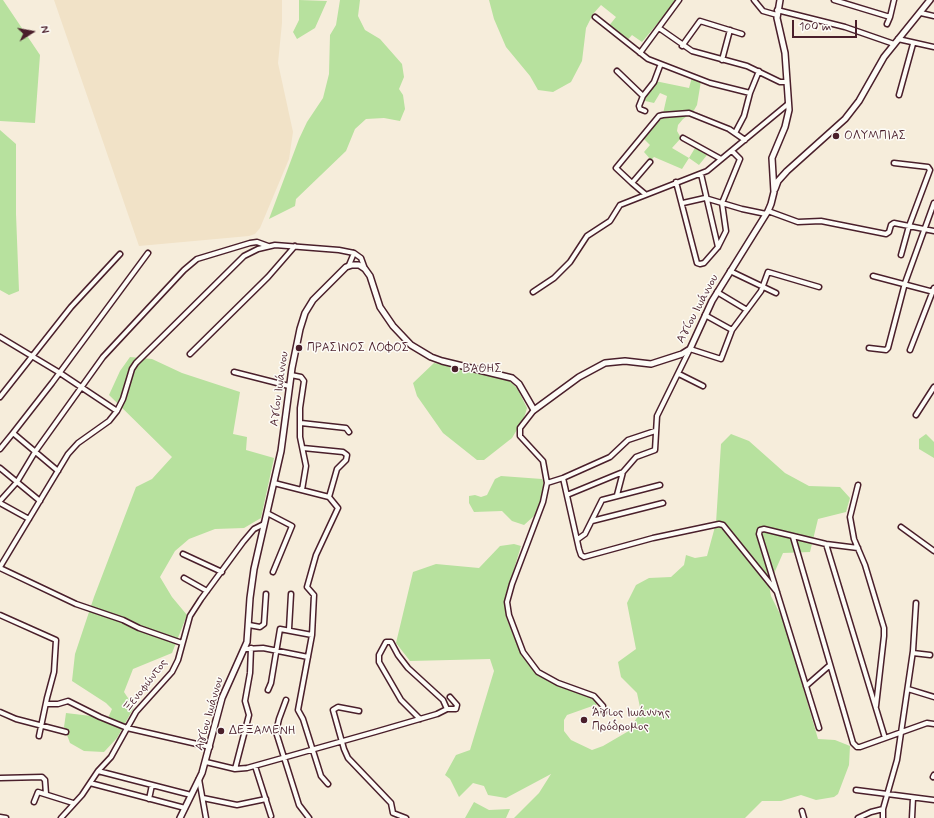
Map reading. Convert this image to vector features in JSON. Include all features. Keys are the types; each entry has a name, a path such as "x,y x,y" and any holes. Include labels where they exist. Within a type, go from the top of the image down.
{"street":[{"path":"640,53 679,0"},
{"path":"754,0 763,11 845,27 894,44"},
{"name":"Αγίου Ιωάννου","path":"534,410 564,387 595,367 614,361 656,363 669,360 690,349 717,292 767,213 774,192 772,158 785,127 788,104 784,43 777,13 780,0"},
{"path":"834,0 890,17"},
{"path":"887,24 894,0"},
{"path":"774,192 778,181 787,171 845,119 859,100 884,57 920,14 929,0"},
{"path":"920,14 934,16"},
{"path":"595,17 640,53 660,66 710,83 750,93"},
{"path":"682,46 700,21 742,34"},
{"path":"659,28 682,46 692,51 759,71 780,82 787,82"},
{"path":"722,60 730,30"},
{"path":"898,39 913,44 934,47"},
{"path":"899,95 913,44"},
{"path":"645,111 640,109 639,106 643,96 654,82 660,66"},
{"path":"617,71 643,96"},
{"path":"735,133 744,116 750,93 759,71"},
{"path":"533,292 554,278 570,262 587,236 610,221 620,205 676,182 701,174 788,104"},
{"path":"645,194 616,168 661,115 689,113 735,133 745,140"},
{"path":"683,138 721,159"},
{"path":"676,182 683,203 697,263 704,263 718,247 726,231 722,203 740,159 732,150"},
{"path":"632,183 650,162"},
{"path":"894,163 928,168 930,170 909,226 901,255"},
{"path":"701,174 705,198 718,247"},
{"path":"683,203 705,198 798,222 821,221 886,234 889,232 892,224 925,229 934,232"},
{"path":"869,348 886,350 888,348 905,283 934,203"},
{"path":"29,520 0,502 17,482 35,452 103,357 184,270 197,259 250,243 257,242 269,246"},
{"path":"182,643 139,628 123,620 76,604 0,567 58,471 78,443 109,421 117,411 123,399 132,370 140,358 244,256 249,252 269,246 294,246 354,253 361,258 371,279 380,307 398,332 411,345 431,357 442,361 512,378 519,384 534,410 520,428 520,436 543,461 547,483 542,502 512,584 507,602 509,615 523,652 538,672 558,684 594,696 603,706 604,712"},
{"path":"190,354 268,277 294,246"},
{"path":"0,449 60,373 148,253"},
{"path":"354,253 348,265 359,265 365,269"},
{"path":"0,397 34,356 71,307 120,254"},
{"name":"Αγίου Ιωάννου","path":"180,818 199,780 206,762 222,698 245,649 249,625 253,576 286,424 289,386 300,329 309,306 325,287 348,265"},
{"path":"730,271 776,294"},
{"path":"567,495 623,472 636,457 654,450 657,416 690,349 720,359 732,330 762,287 766,274 770,271 818,287"},
{"path":"873,276 934,290 910,350"},
{"path":"717,292 747,310"},
{"path":"705,315 732,330"},
{"path":"0,337 34,356 117,411"},
{"path":"234,372 289,386"},
{"path":"679,374 703,386"},
{"path":"291,375 301,377 303,379 300,442 303,448 306,466 302,490"},
{"path":"916,415 934,387"},
{"path":"301,423 346,428 349,432"},
{"path":"547,483 563,478 610,457 628,440 655,431"},
{"path":"13,433 58,471"},
{"path":"303,448 343,452 347,455 346,460 337,469 329,497"},
{"path":"0,468 40,501"},
{"path":"617,496 623,472"},
{"path":"563,478 581,555 584,557 653,538 719,524 723,526 777,592"},
{"path":"274,483 329,497 338,510 316,555 307,587 314,598 312,635 298,710 303,719 321,776 328,784"},
{"path":"578,539 584,534 602,500 660,485"},
{"path":"858,485 850,517 854,539 866,565 884,628 876,706"},
{"path":"592,521 663,503"},
{"path":"266,514 292,526 273,572"},
{"name":"Ξενοφώντος","path":"63,818 73,803 82,795 98,771 115,752 136,712 172,672 178,660 190,616 207,591 251,532 264,524"},
{"path":"901,527 934,551"},
{"path":"819,728 759,534 760,530 764,528 793,537 826,544 858,548"},
{"path":"793,537 853,743 856,747 860,747 927,723 934,724"},
{"path":"826,544 885,738"},
{"path":"183,554 222,572"},
{"path":"184,578 207,591"},
{"path":"249,625 260,627 264,624 266,594"},
{"path":"288,629 291,594"},
{"path":"882,818 883,809 897,760 913,653 916,603"},
{"path":"0,615 56,640 54,672 39,736"},
{"path":"268,690 271,682 280,629 288,629 312,635"},
{"path":"420,719 402,700 379,662 379,655 388,640 391,642 398,655 408,668 443,700 447,709"},
{"path":"245,649 252,648 276,651 308,657"},
{"path":"235,768 249,715 245,701 250,674 252,648"},
{"path":"913,653 930,655"},
{"path":"806,686 830,665"},
{"path":"908,689 934,696"},
{"path":"206,762 235,768 255,766 420,719 447,709 452,710 457,707 450,697"},
{"path":"286,700 276,732 299,806 309,818"},
{"path":"46,704 58,704 68,701 127,728 210,747"},
{"path":"359,711 338,707 333,710 348,758 391,803 393,813 406,818"},
{"path":"0,712 16,719 66,732"},
{"path":"255,766 271,816"},
{"path":"98,771 191,795"},
{"path":"0,778 42,778 45,780 46,794"},
{"path":"199,780 206,818"},
{"path":"90,783 185,808"},
{"path":"149,799 152,786"},
{"path":"856,790 934,800"},
{"path":"34,802 38,793 46,794 73,803"},
{"path":"203,798 237,805 266,799"},
{"path":"912,818 913,798"},
{"path":"858,818 871,812 883,809"},
{"path":"802,811 804,818"},
{"path":"0,816 6,818"}],"shaded area":[{"path":"54,0 282,0 282,23 278,63 293,132 289,159 260,228 255,234 249,236 139,246"}],"green space":[{"path":"0,0 3,0 40,55 35,123 0,121"},
{"path":"299,0 327,1 315,28 297,39 293,32 299,20"},
{"path":"340,0 360,0 358,16 365,30 380,39 402,64 404,77 399,89 403,95 405,109 400,121 384,118 366,119 355,129 346,151 296,199 295,206 269,219 299,139 307,122 323,98 329,74 330,35 336,25"},
{"path":"489,0 677,0 669,13 662,18 642,42 632,35 625,43 608,27 616,17 601,5 593,14 586,28 582,61 571,82 553,92 538,90 530,76 506,47 494,19"},
{"path":"692,77 701,81 697,105 693,112 683,119 678,125 677,131 681,138 672,148 689,158 682,169 654,157 651,160 644,152 650,145 643,138 662,118 667,96 660,93 654,103 641,100 655,81 689,88"},
{"path":"0,130 16,144 16,214 19,291 9,295 0,290"},
{"path":"695,148 707,155 699,165 689,158"},
{"path":"130,357 152,359 182,373 240,392 233,434 247,437 246,450 274,458 261,518 244,528 215,529 189,539 175,551 160,577 172,597 187,615 172,653 133,669 124,692 134,707 117,738 104,752 84,751 70,743 64,727 66,713 108,718 112,709 106,703 72,681 75,654 94,597 136,487 152,479 172,457 109,395 120,371"},
{"path":"434,363 508,379 517,388 527,408 524,418 512,438 484,460 477,460 443,433 417,396 413,383"},
{"path":"731,434 749,441 785,473 809,486 840,487 850,498 846,512 818,519 810,552 783,553 769,585 771,596 784,622 818,739 835,740 850,746 849,765 838,794 834,797 816,800 801,795 781,801 762,801 745,818 514,818 539,793 551,774 506,798 488,795 484,786 473,783 459,797 450,779 445,775 456,755 470,750 494,671 490,659 410,661 396,643 413,572 436,564 479,568 500,546 514,544 521,546 505,599 506,617 516,642 528,661 544,677 597,699 598,704 567,715 564,720 564,731 571,740 592,750 603,746 627,732 641,712 637,693 621,677 618,662 636,649 627,603 636,585 649,578 671,577 684,565 686,555 695,558 707,556 716,523 721,444"},
{"path":"926,434 934,442 934,458 919,449 919,439"},
{"path":"501,476 542,479 544,483 541,500 534,516 524,525 512,521 502,511 474,512 469,503 469,496 475,495 481,497 487,495 495,479"},
{"path":"474,802 489,810 510,809 506,818 465,818"}],"place":[{"name":"ΟΛΥΜΠΙΑΣ","path":"836,136"},
{"name":"ΠΡΑΣΙΝΟΣ ΛΟΦΟΣ","path":"299,348"},
{"name":"ΒΑΘΗΣ","path":"455,369"},
{"name":"Άγιος Ιωάννης Πρόδρομος","path":"584,720"},
{"name":"ΔΕΞΑΜΕΝΗ","path":"221,731"}]}
